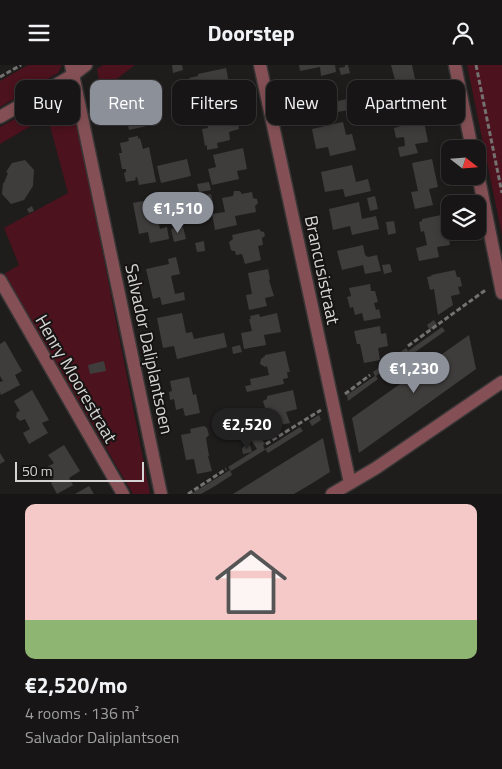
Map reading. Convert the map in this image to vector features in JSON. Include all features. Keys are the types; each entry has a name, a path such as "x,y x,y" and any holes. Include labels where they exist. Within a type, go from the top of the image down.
{"street":[{"path":"0,117 72,70 86,65"},
{"name":"Brancusistraat","path":"260,65 350,483"},
{"path":"455,65 470,140"},
{"name":"Salvador Daliplantsoen","path":"72,70 161,494"},
{"path":"480,185 501,286"},
{"name":"Henry Moorestraat","path":"0,280 123,494"},
{"path":"332,494 376,468 502,382"}],"path":[{"path":"0,77 21,65"},
{"path":"476,65 502,193"},
{"path":"408,346 501,286"},
{"path":"188,494 226,469"}],"shaded area":[{"path":"28,65 62,65 58,73 46,80 15,80 15,98 0,107 0,81"},
{"path":"103,65 135,65 115,80 99,80 97,69"},
{"path":"467,65 502,65 502,235 486,157 486,140 482,140"},
{"path":"15,119 15,125 33,125 0,144 0,127"},
{"path":"50,125 78,125 150,494 133,494 4,274 19,265 4,228 68,193"}],"building":[{"path":"172,65 182,65 183,70 173,73"},
{"path":"299,65 335,65 336,72 321,76 320,67 300,71"},
{"path":"345,65 348,65 350,73 341,75 339,68 345,67"},
{"path":"391,65 412,65 415,80 395,80"},
{"path":"226,68 228,80 189,80 189,78 198,76 198,74"},
{"path":"337,96 338,101 347,99 347,110 337,112"},
{"path":"343,122 346,135 352,134 356,150 330,156 328,147 316,149 312,129 337,125"},
{"path":"128,125 147,125 147,126 129,130"},
{"path":"207,125 238,125 239,129 229,132 230,140 217,143 218,148 207,150 202,129 208,128"},
{"path":"425,125 428,142 415,144 418,153 400,157 398,147 405,146 404,137 396,138 394,128"},
{"path":"138,136 143,149 149,147 156,182 139,185 137,177 135,178 136,180 126,182 124,173 126,169 122,169 119,153 122,153 120,143 129,141 128,138"},
{"path":"243,148 247,169 237,171 239,179 212,185 208,169 216,167 213,155"},
{"path":"187,159 191,176 161,183 157,166"},
{"path":"432,159 438,187 429,189 433,205 415,209 411,192 418,191 412,163"},
{"path":"25,160 34,170 33,186 24,200 11,204 2,194 3,183 8,173 6,172 12,163"},
{"path":"352,165 356,182 368,179 371,191 345,197 343,189 325,192 321,172"},
{"path":"209,182 211,190 199,192 197,184"},
{"path":"234,191 239,191 241,194 252,192 253,198 257,199 258,203 255,206 256,212 235,216 237,225 215,230 212,214 225,212 222,198 233,196"},
{"path":"211,194 213,203 203,205 201,196"},
{"path":"375,196 378,209 370,211 367,198"},
{"path":"154,199 160,229 167,227 169,239 150,243 148,232 139,234 133,203"},
{"path":"359,202 362,219 376,216 379,229 352,235 350,226 333,230 329,209"},
{"path":"32,206 34,211 29,213 27,209"},
{"path":"441,215 441,240 449,240 450,245 437,247 439,257 419,261 416,248 427,245 424,231 421,232 419,222 422,219"},
{"path":"394,221 396,233 388,235 386,222"},
{"path":"183,227 186,239 174,242 171,229"},
{"path":"260,229 260,231 264,232 265,236 262,238 263,245 258,246 261,260 245,264 242,254 236,255 235,251 231,250 229,242 233,239 232,235"},
{"path":"204,241 205,251 197,252 195,243"},
{"path":"363,245 365,255 368,257 377,255 381,271 365,274 363,265 342,270 337,251"},
{"path":"176,257 180,274 171,276 175,294 184,292 185,300 162,305 160,297 153,299 146,269 169,264 168,259"},
{"path":"390,264 392,272 384,274 382,265"},
{"path":"268,269 274,296 265,298 267,306 249,310 246,295 252,294 248,273"},
{"path":"455,270 457,277 460,277 462,286 458,287 460,294 451,296 453,305 438,315 434,289 430,290 427,277"},
{"path":"370,284 371,291 375,291 378,302 374,303 376,310 379,309 381,318 364,321 362,313 355,315 353,307 350,308 347,297 351,296 349,288"},
{"path":"182,313 186,333 192,332 194,339 224,333 227,347 177,359 174,346 163,348 157,318"},
{"path":"277,313 281,332 264,335 266,345 244,349 241,333 252,331 250,316 259,314 260,317"},
{"path":"434,320 437,325 430,330 427,325"},
{"path":"380,326 381,334 386,333 388,346 378,348 380,360 364,363 360,344 357,344 354,331"},
{"path":"442,327 445,331 411,355 408,351"},
{"path":"469,335 476,369 359,453 352,418"},
{"path":"5,341 22,371 15,375 20,385 1,395 0,382 3,381 0,376 0,344"},
{"path":"240,345 242,352 233,354 232,347"},
{"path":"406,348 409,352 376,376 378,379 348,401 347,395 375,376 373,372"},
{"path":"285,351 290,372 287,372 288,378 283,379 284,384 247,392 245,386 251,385 250,379 269,375 267,366 265,367 260,364 261,359 265,355"},
{"path":"104,361 106,371 90,374 88,365"},
{"path":"189,377 193,395 196,394 200,413 185,416 183,408 176,410 174,399 170,400 169,392 172,391 170,381"},
{"path":"32,390 49,420 42,423 48,433 29,444 23,433 30,429 25,419 20,421 16,417 17,412 20,411 14,401"},
{"path":"293,390 297,409 286,412 290,423 275,426 272,414 270,411 266,411 263,401 267,399 267,396"},
{"path":"319,415 321,420 312,426 309,421"},
{"path":"204,426 207,428 209,435 206,438 212,471 197,474 194,459 186,460 181,435 191,433 190,429"},
{"path":"300,427 303,431 268,453 265,449"},
{"path":"259,435 265,444 263,445 265,450 231,471 228,467 257,449 251,440"},
{"path":"323,438 330,472 311,484 294,494 233,494"},
{"path":"64,445 80,471 69,478 73,485 57,494 51,483 54,481 46,468 54,463 48,455"},
{"path":"250,445 252,452 243,454 242,449 244,446"},
{"path":"0,453 5,461 0,464"},
{"path":"230,470 232,475 215,486 201,494 191,494"},
{"path":"89,486 94,494 75,494"}]}
